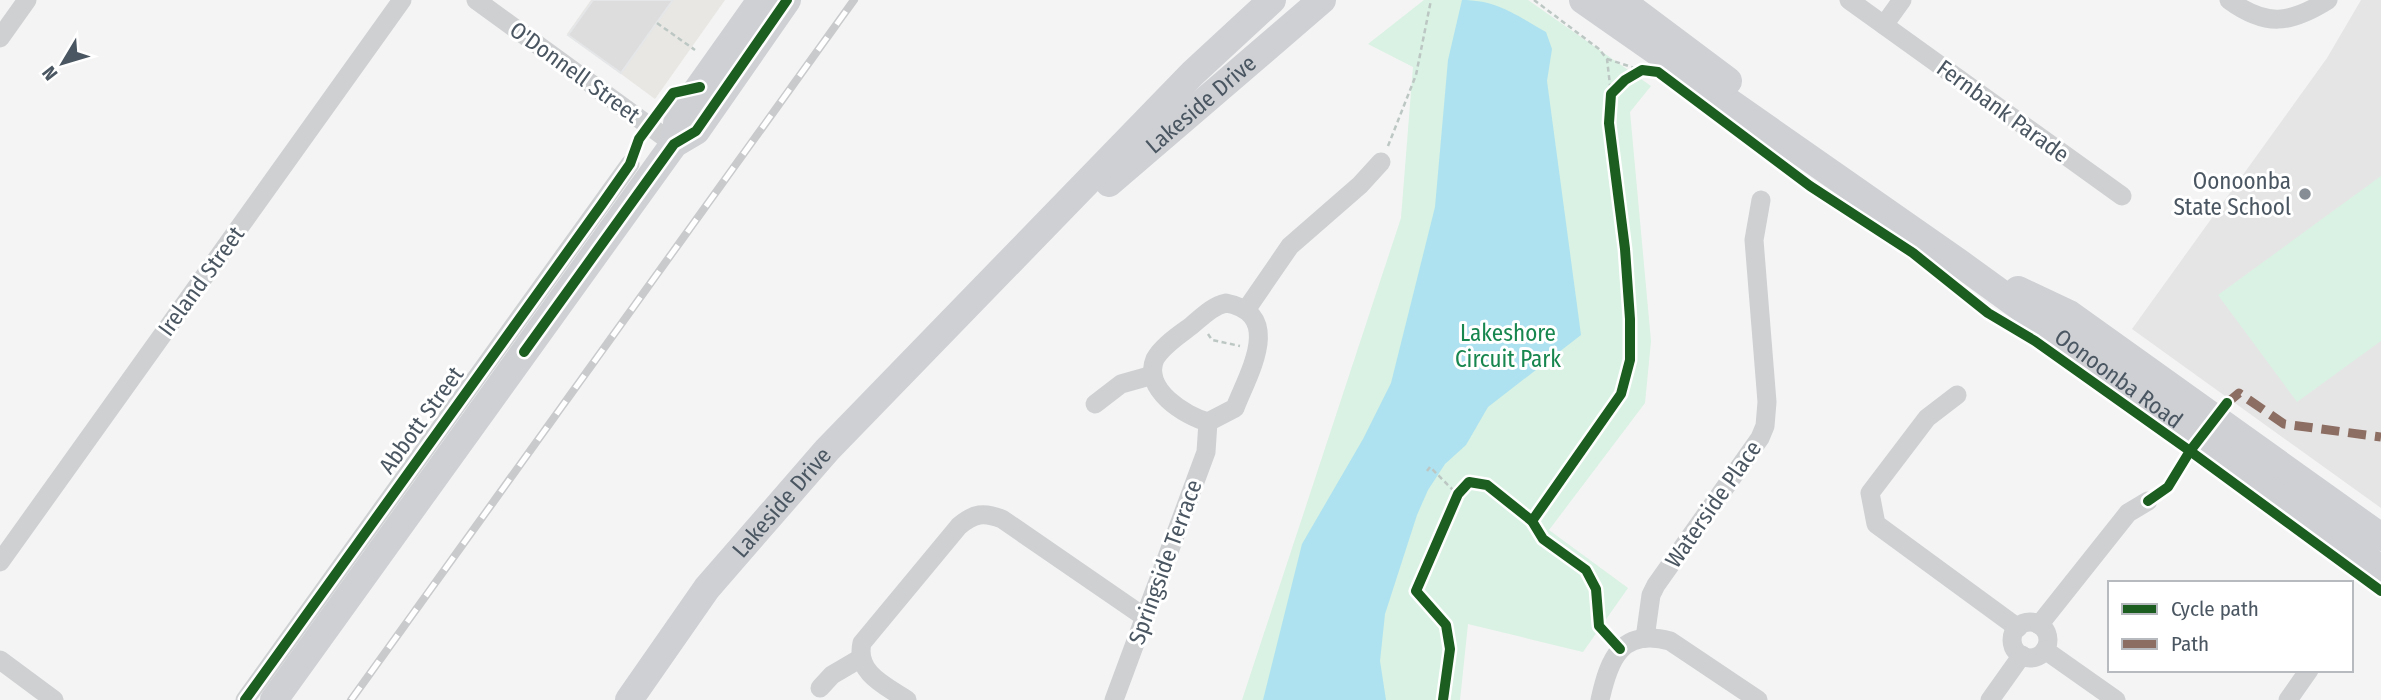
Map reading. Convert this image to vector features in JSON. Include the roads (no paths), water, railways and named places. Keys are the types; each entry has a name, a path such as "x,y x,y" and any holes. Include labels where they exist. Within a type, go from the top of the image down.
{"street":[{"path":"0,38 27,0"},
{"name":"Ireland Street","path":"0,562 402,0"},
{"name":"O'Donnell Street","path":"476,0 674,144"},
{"name":"Abbott Street","path":"674,144 678,117 761,0"},
{"name":"Abbott Street","path":"245,700 372,543 612,210 674,144 696,131 787,0"},
{"name":"Lakeside Drive","path":"953,319 1322,0"},
{"name":"Oonoonba Road","path":"1620,0 1786,126 1881,208"},
{"name":"Fernbank Parade","path":"1849,0 2122,197"},
{"path":"1884,25 1902,0"},
{"path":"2229,0 2255,16 2270,20 2299,16 2328,0"},
{"name":"Oonoonba Road","path":"1585,2 1958,262 2381,569"},
{"name":"Lakeside Drive","path":"629,700 707,588 827,450 1193,73 1268,3"},
{"path":"1246,310 1290,246 1360,185 1381,162"},
{"name":"Abbott Street","path":"612,210 630,164"},
{"name":"Waterside Place","path":"1645,638 1651,596 1656,585 1751,453 1765,426 1767,402 1754,240 1760,200"},
{"name":"Oonoonba Road","path":"1958,262 2069,314 2381,537"},
{"path":"1226,303 1246,310 1256,320 1260,334 1257,351 1235,408 1208,422 1194,418 1159,391 1153,375 1154,361 1161,351 1217,305 1226,303"},
{"path":"1095,404 1121,384 1153,375"},
{"path":"1957,395 1927,418 1870,493 1876,524 2018,628"},
{"name":"Springside Terrace","path":"1114,700 1206,452 1208,422"},
{"path":"2039,625 2128,513 2148,501"},
{"path":"907,700 869,674 860,658 862,643 959,526 968,518 981,513 1002,519 1143,616"},
{"name":"Abbott Street","path":"274,700 372,543"},
{"path":"2026,623 2039,625 2048,639 2045,650 2036,657 2022,656 2014,646 2013,639 2018,628 2026,623"},
{"path":"1600,700 1610,661 1620,649 1645,638 1670,641 1758,700"},
{"path":"2045,650 2116,700"},
{"path":"1990,700 2022,656"},
{"path":"820,688 832,675 860,658"},
{"path":"0,660 54,700"},
{"path":"2288,700 2308,672"}],"water":[{"path":"1462,0 1496,6 1546,32 1552,49 1547,81 1581,335 1488,407 1466,445 1445,464 1428,490 1417,515 1385,614 1380,661 1386,700 1263,700 1302,544 1363,439 1391,383 1435,207 1448,60"}],"railway":[{"path":"351,700 854,0"}],"place":[{"name":"Oonoonba State School","path":"2305,194"}],"park label":[{"name":"Lakeshore Circuit Park","path":"1508,346"}]}
